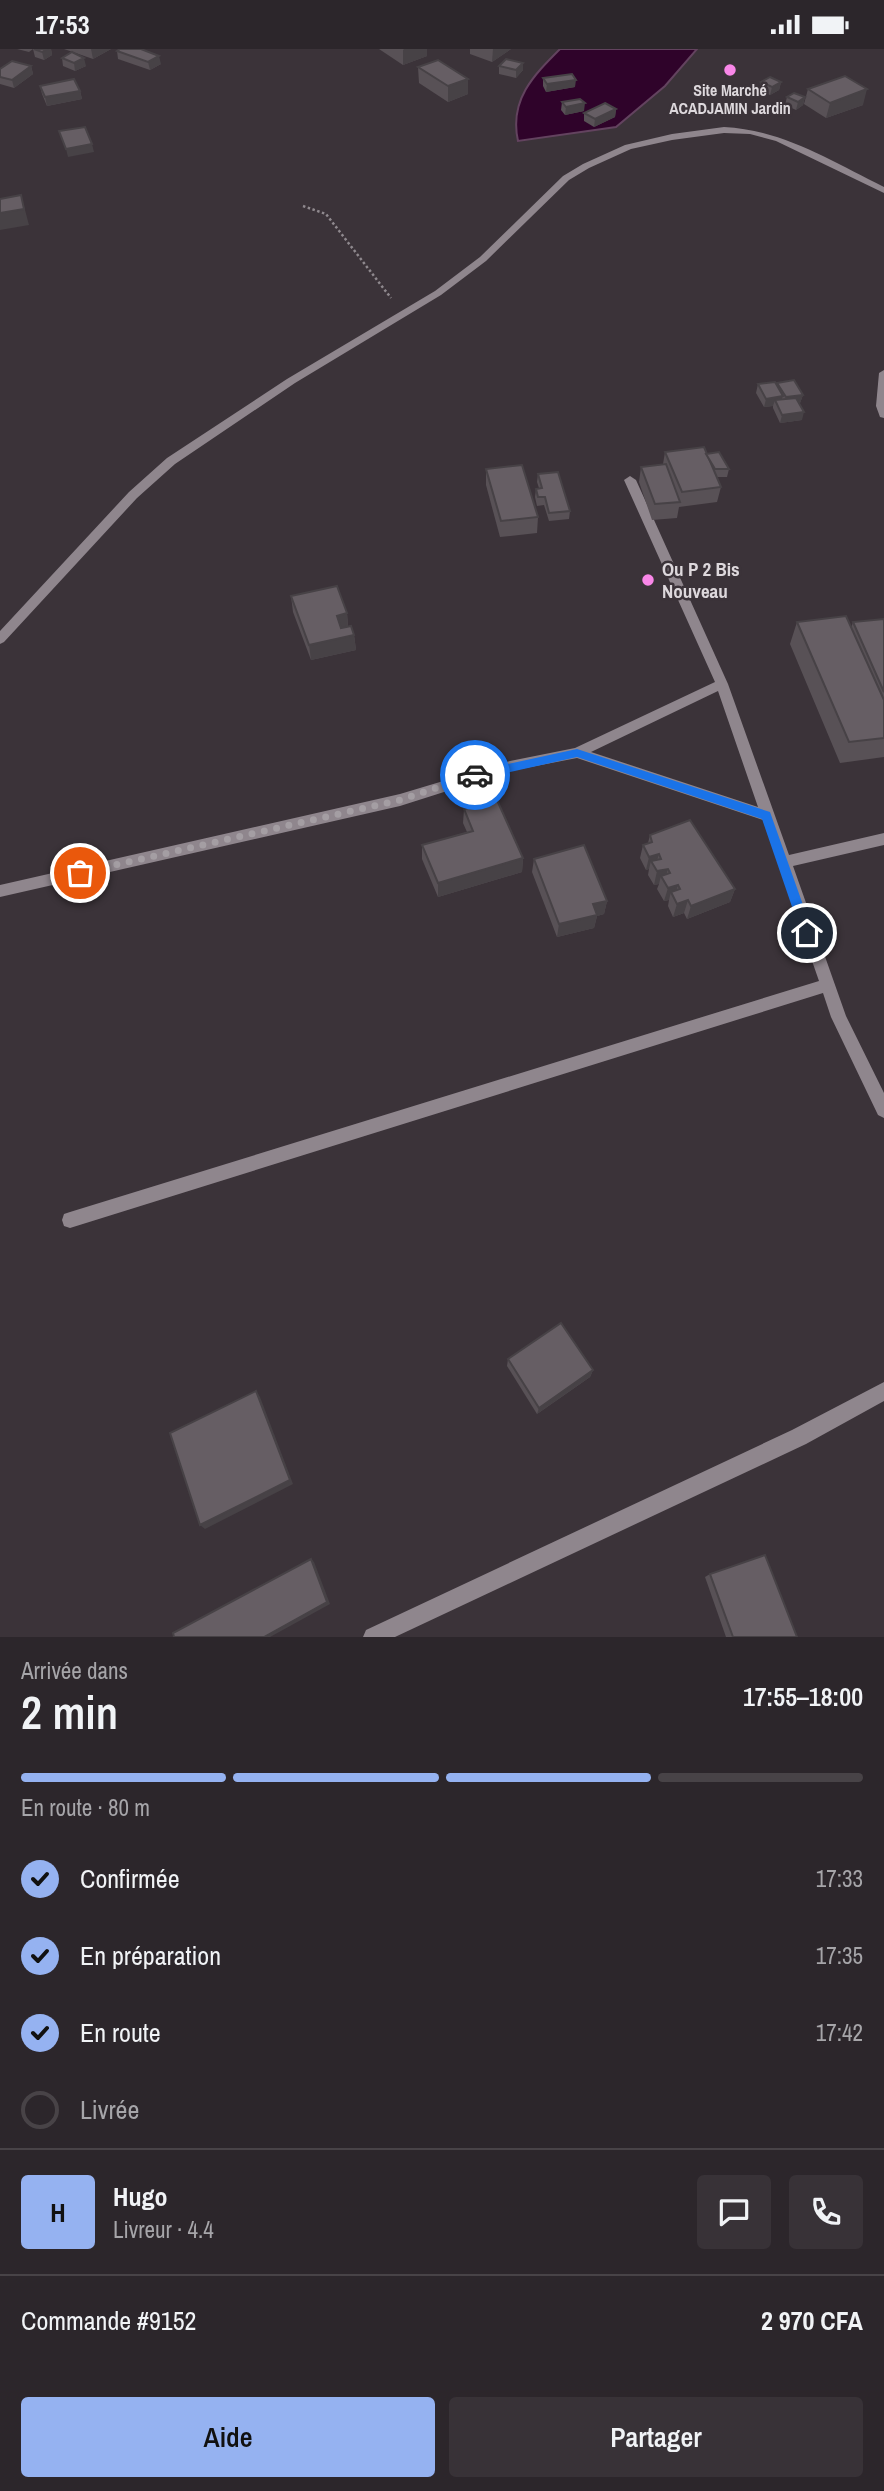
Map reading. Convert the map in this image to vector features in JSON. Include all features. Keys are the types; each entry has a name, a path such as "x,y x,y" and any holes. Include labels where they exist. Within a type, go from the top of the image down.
{"street":[{"path":"0,639 132,495 172,461 229,420 438,293 483,259 566,178 628,147 672,137 724,130 750,131 779,139 884,190"},
{"path":"884,373 881,405 884,415"},
{"path":"631,480 722,684 839,1017 884,1110"},
{"path":"0,891 400,800 510,766 577,753 722,684"},
{"path":"577,753 766,815"},
{"path":"783,862 884,839"},
{"path":"70,1220 827,985"},
{"path":"373,1637 799,1437 884,1391"}],"path":[{"path":"303,206 326,214 403,312"}],"shaded area":[{"path":"560,49 697,49 665,86 616,127 518,141 516,126 520,101 532,79"}],"building":[{"path":"141,49 159,56 148,62 117,51"},
{"path":"72,52 84,58 74,63 62,58"},
{"path":"506,59 523,63 516,70 499,66"},
{"path":"438,60 468,79 448,86 418,67"},
{"path":"12,61 31,66 12,80 0,77 0,69"},
{"path":"572,74 576,80 547,84 543,78"},
{"path":"845,76 867,89 830,103 808,89"},
{"path":"770,77 781,82 772,87 761,82"},
{"path":"74,79 80,91 45,97 40,86"},
{"path":"794,93 805,97 798,102 787,97"},
{"path":"580,99 585,103 566,107 562,102"},
{"path":"605,103 616,109 595,119 584,113"},
{"path":"85,127 92,144 66,149 59,131"},
{"path":"21,195 24,209 0,213 0,199"},
{"path":"794,380 803,395 786,397 777,383"},
{"path":"775,382 783,396 766,399 758,384"},
{"path":"796,398 804,412 782,415 775,400"},
{"path":"704,447 721,487 682,492 665,452"},
{"path":"719,452 729,469 715,469 706,454"},
{"path":"666,464 680,502 655,504 641,467"},
{"path":"522,465 538,517 501,521 486,469"},
{"path":"558,472 570,511 549,513 545,497 538,497 536,489 542,488 538,474"},
{"path":"337,586 347,613 337,616 341,628 351,626 354,635 309,645 291,596"},
{"path":"846,616 884,700 884,738 849,742 797,622"},
{"path":"884,619 884,692 853,622"},
{"path":"497,800 523,858 438,883 422,845 473,831 464,809"},
{"path":"690,820 735,889 691,906 688,900 677,904 671,892 680,889 678,885 668,888 661,876 670,873 668,869 657,871 651,861 661,859 659,854 649,857 643,845 652,842 650,835"},
{"path":"584,845 607,901 593,904 597,915 559,924 534,859"},
{"path":"561,1323 593,1370 539,1408 508,1359"},
{"path":"256,1391 290,1480 200,1525 170,1433"},
{"path":"765,1555 797,1637 733,1637 710,1574"},
{"path":"311,1559 327,1602 264,1637 174,1637 173,1633"}],"way so far":[{"path":"80,873 400,800 475,775"}],"place":[{"name":"Site Marché ACADJAMIN Jardin","path":"730,70"},
{"name":"Ou P 2 Bis Nouveau","path":"648,580"}],"route":[{"path":"475,775 577,753 766,815 807,933"}]}
